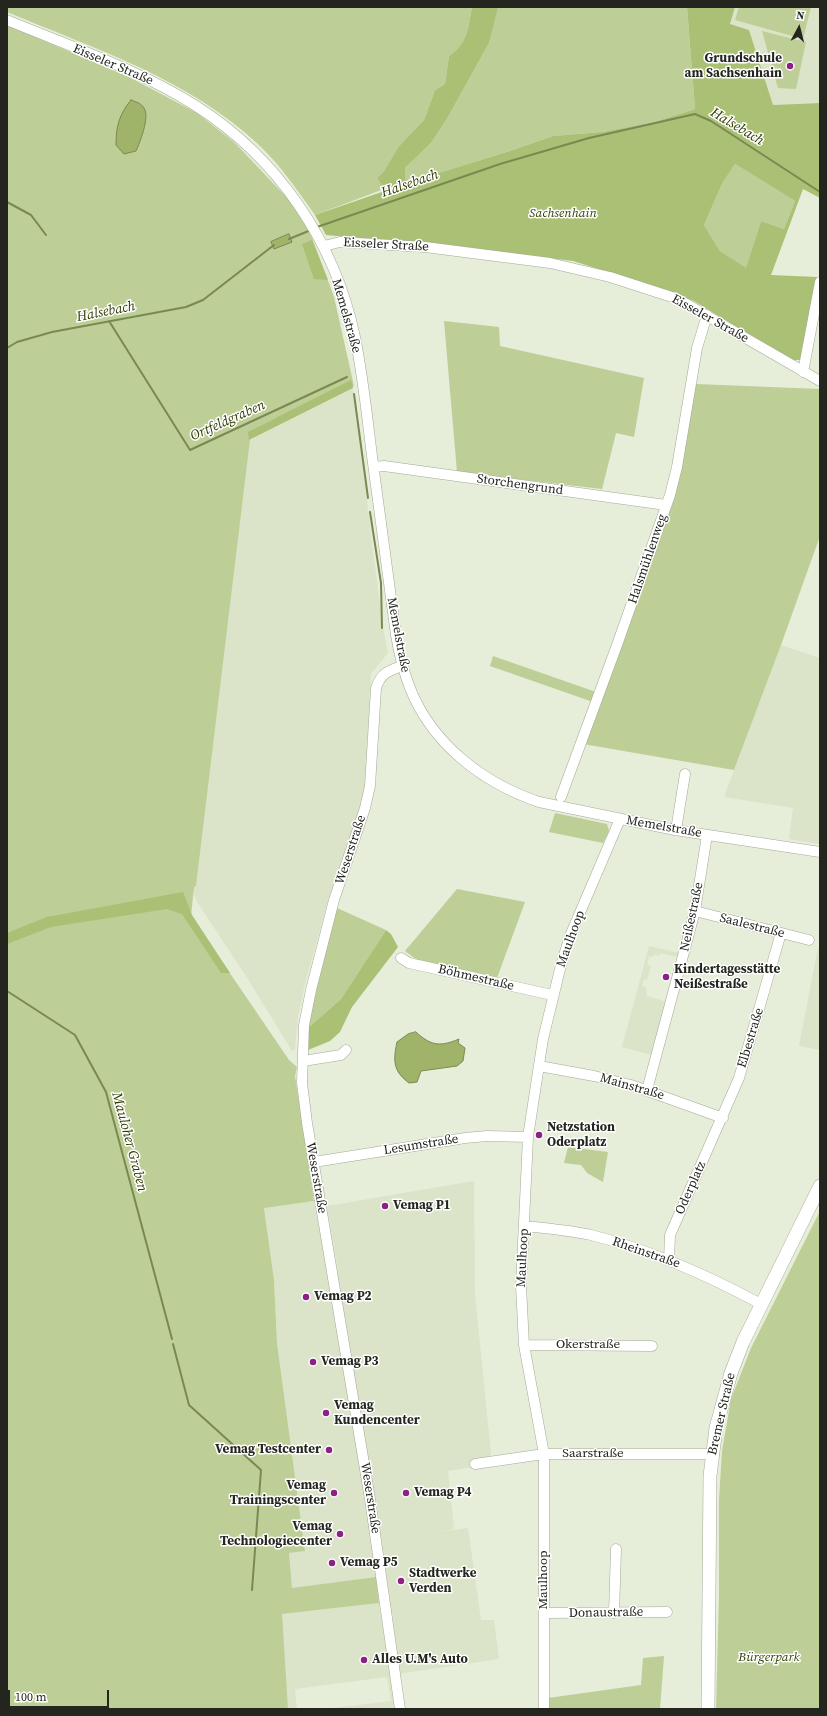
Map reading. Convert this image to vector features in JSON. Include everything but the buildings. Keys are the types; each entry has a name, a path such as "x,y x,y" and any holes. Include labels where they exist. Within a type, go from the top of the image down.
{"main road":[{"name":"Bremer Straße","path":"708,1709 712,1454 720,1409 731,1373 743,1342 820,1186"}],"street":[{"name":"Eisseler Straße","path":"7,20 150,81 198,107 247,144 295,198 324,246 340,242 425,247 550,263 580,269 644,287 678,299 820,381"},
{"name":"Memelstraße","path":"324,246 343,295 355,336 396,634 402,666 410,689 421,710 436,731 454,752 483,776 519,795 539,802 620,820 676,830 820,852"},
{"path":"803,372 819,287"},
{"name":"Halsmühlenweg","path":"561,797 617,645 666,505 677,467 697,348 707,315"},
{"name":"Storchengrund","path":"374,467 392,467 666,505"},
{"name":"Weserstraße","path":"400,1709 371,1506 302,1083 304,1025 311,990 334,900 365,808 370,786 376,688 380,678 387,671 402,666"},
{"path":"676,830 686,774"},
{"name":"Maulhoop","path":"544,1709 544,1454 524,1345 521,1286 528,1137 552,995 570,936 620,820"},
{"name":"Neißestraße","path":"647,1090 695,911 707,835"},
{"name":"Saalestraße","path":"695,911 809,940"},
{"name":"Elbestraße","path":"722,1118 739,1078 781,933"},
{"name":"Böhmestraße","path":"401,958 409,963 552,995"},
{"path":"303,1060 310,1061 341,1055 346,1050"},
{"name":"Mainstraße","path":"539,1066 594,1076 647,1090 722,1118"},
{"name":"Oderplatz","path":"669,1260 670,1235 722,1118"},
{"name":"Lesumstraße","path":"314,1162 465,1138 487,1136 528,1137"},
{"name":"Rheinstraße","path":"524,1226 591,1236 669,1260 716,1280 761,1304"},
{"name":"Okerstraße","path":"524,1345 652,1346"},
{"name":"Saarstraße","path":"475,1464 544,1454 712,1454"},
{"path":"614,1613 616,1549"},
{"name":"Donaustraße","path":"544,1613 667,1612"}],"shaded area":[{"name":"Grundschule am Sachsenhain","path":"735,7 820,7 820,103 773,105 749,30 730,24"},
{"path":"131,100 143,106 146,112 146,117 142,136 136,151 124,154 116,145 117,132 121,116"},
{"path":"289,234 292,242 274,249 271,242"},
{"path":"353,388 382,622 388,653 371,674 365,789 329,897 304,988 298,1016 295,1049 292,1051 246,976 197,902 191,887 196,886 249,440"},
{"path":"781,645 820,658 820,844 789,839 793,808 724,797"},
{"path":"649,946 679,953 678,957 660,953 659,956 654,954 653,957 649,956 647,965 651,966 647,980 644,979 642,986 646,987 647,996 667,1002 652,1055 622,1047"},
{"path":"818,947 820,948 820,1050 799,1046"},
{"path":"416,1032 426,1040 436,1044 452,1042 459,1039 458,1043 465,1048 463,1061 457,1066 421,1071 417,1082 409,1083 397,1070 395,1055 397,1042 408,1034"},
{"path":"474,1181 475,1295 492,1464 448,1471 454,1529 437,1532 468,1528 481,1620 494,1620 499,1659 398,1674 403,1709 326,1709 391,1701 387,1677 295,1689 297,1709 288,1709 281,1614 379,1603 384,1634 393,1633 376,1577 292,1589 289,1553 305,1550 277,1343 274,1280 264,1207 314,1201 328,1272 338,1270 327,1206"}],"green space":[{"path":"7,7 472,7 464,40 449,56 445,84 435,90 424,120 399,146 384,171 377,178 384,189 315,215 289,179 268,154 233,123 203,102 140,68 7,12"},
{"name":"Sachsenhain","path":"472,7 498,7 489,43 448,117 431,143 405,168 406,183 553,136 602,132 654,122 695,109 687,7 735,7 730,24 749,30 773,105 820,103 820,198 803,189 771,275 817,277 800,360 791,360 694,301 666,290 573,261 451,246 326,235 315,215 405,184 384,189 377,178 384,171 399,146 424,120 435,90 445,84 449,56 464,40","holes":["735,164 795,201 784,229 761,221 746,268 720,251 704,225 722,184"]},
{"path":"497,7 687,7 695,109 654,122 602,132 553,136 406,183 405,168 431,143 448,117 489,43"},
{"path":"739,7 811,7 803,39 735,20"},
{"path":"7,25 131,78 197,113 234,142 291,202 311,235 334,297 354,386 272,420 251,431 196,886 194,887 191,916 289,1060 297,1067 295,1076 314,1201 264,1208 274,1280 277,1343 305,1551 289,1553 292,1588 376,1577 379,1603 282,1614 288,1709 7,1709"},
{"path":"762,31 806,42 796,89 778,88"},
{"path":"735,164 795,201 784,229 761,221 746,269 720,251 704,225 722,184"},
{"path":"312,240 328,280 314,279 302,244"},
{"path":"444,321 499,327 500,346 644,378 634,437 616,433 602,489 457,472"},
{"path":"351,380 353,388 249,440 248,432"},
{"path":"696,384 820,389 820,536 734,770 583,744 674,494"},
{"path":"493,656 596,692 593,702 490,666"},
{"path":"555,813 607,824 609,831 603,843 549,832"},
{"path":"457,889 525,902 497,978 421,963 405,951"},
{"path":"183,892 192,915 230,973 221,973 182,914 167,909 51,927 7,944 7,933 47,917"},
{"path":"337,908 386,930 341,999 308,1028 325,949"},
{"path":"386,930 391,934 398,947 352,1007 340,1032 330,1041 308,1050 308,1028 341,999"},
{"path":"568,1147 608,1152 603,1182 587,1173 581,1165 564,1163"},
{"name":"Bürgerpark","path":"820,1211 820,1709 716,1709 719,1596 719,1500 722,1451 731,1399 751,1348"},
{"path":"664,1656 660,1709 548,1709 548,1698 641,1685 643,1658"}],"waterway":[{"name":"Halsebach","path":"317,227 500,164 589,138 695,114 711,121 820,192"},
{"path":"7,202 31,215 46,235"},
{"name":"Halsebach","path":"289,239 311,230"},
{"name":"Halsebach","path":"7,348 17,342 52,332 186,307 203,300 274,245"},
{"name":"Ortfeldgraben","path":"109,321 190,450 347,377"},
{"name":"Ortfeldgraben","path":"354,394 368,498"},
{"name":"Ortfeldgraben","path":"370,512 381,583 382,628"},
{"name":"Mauloher Graben","path":"7,991 75,1035 106,1092 172,1339"},
{"name":"Mauloher Graben","path":"173,1344 189,1405 261,1470 252,1590"}],"place":[{"name":"Grundschule am Sachsenhain","path":"790,66"},
{"name":"Kindertagesstätte Neißestraße","path":"666,977"},
{"name":"Netzstation Oderplatz","path":"539,1135"},
{"name":"Vemag P1","path":"385,1206"},
{"name":"Vemag P2","path":"306,1297"},
{"name":"Vemag P3","path":"313,1362"},
{"name":"Vemag Kundencenter","path":"326,1413"},
{"name":"Vemag Testcenter","path":"329,1450"},
{"name":"Vemag Trainingscenter","path":"334,1493"},
{"name":"Vemag P4","path":"406,1493"},
{"name":"Vemag Technologiecenter","path":"340,1534"},
{"name":"Vemag P5","path":"332,1563"},
{"name":"Stadtwerke Verden","path":"401,1581"},
{"name":"Alles U.M's Auto","path":"364,1660"}]}
